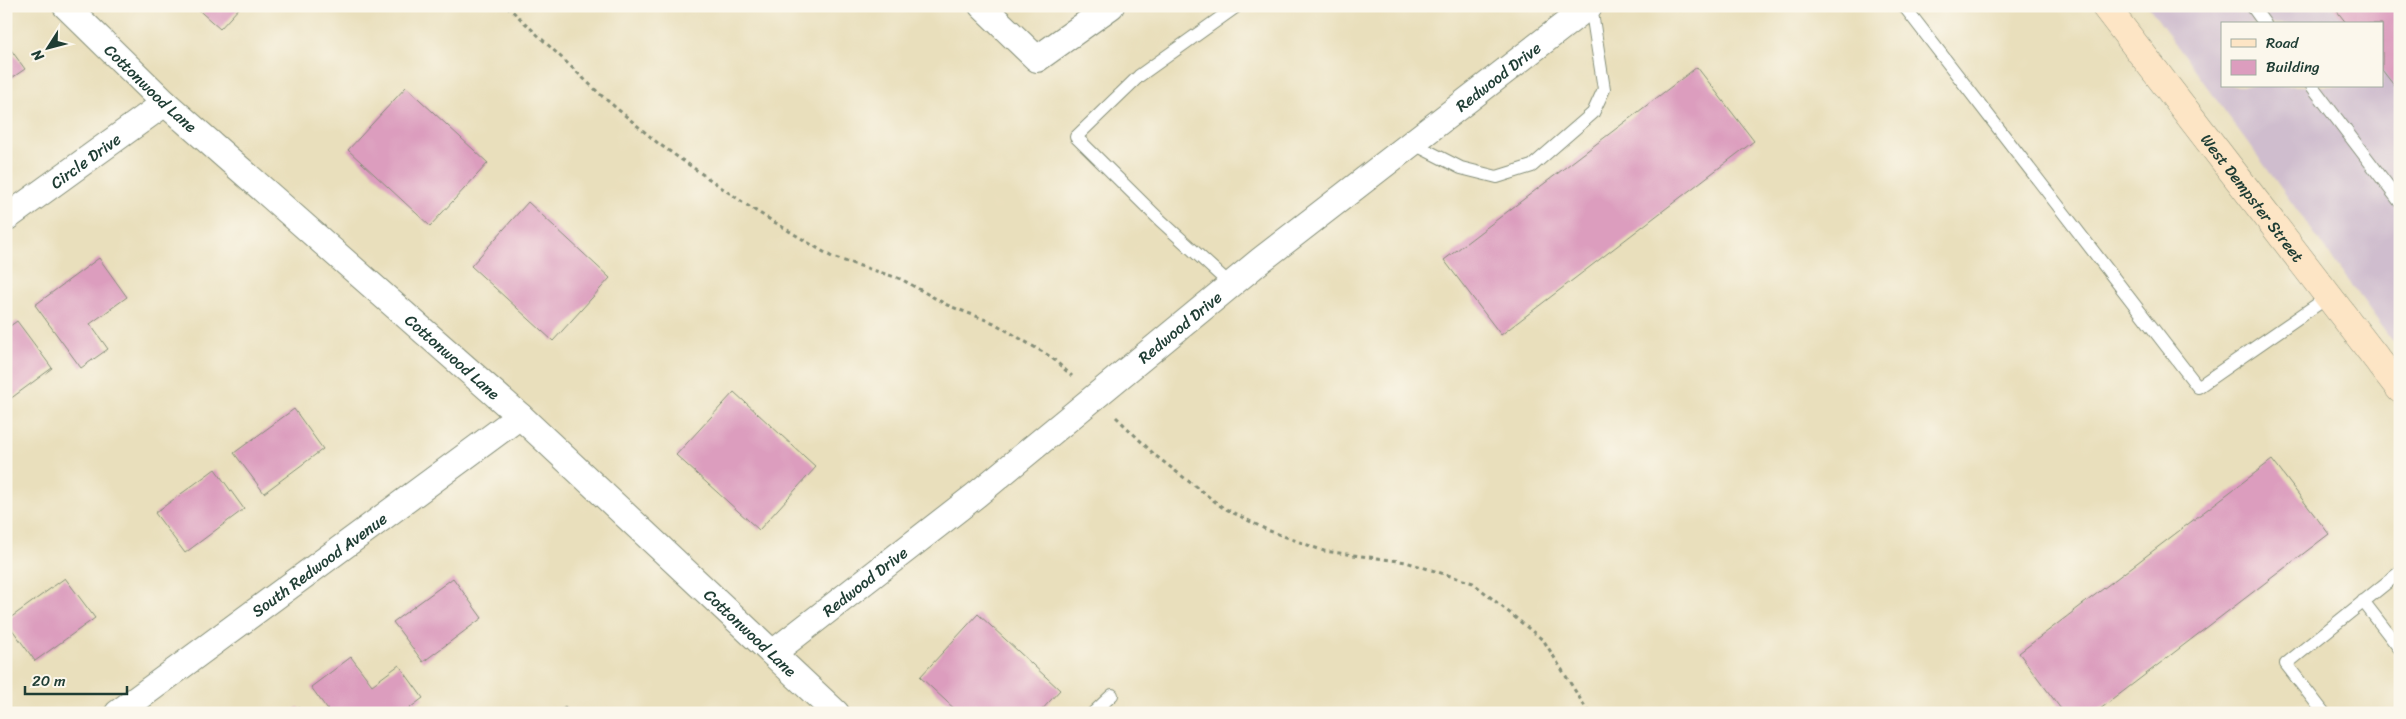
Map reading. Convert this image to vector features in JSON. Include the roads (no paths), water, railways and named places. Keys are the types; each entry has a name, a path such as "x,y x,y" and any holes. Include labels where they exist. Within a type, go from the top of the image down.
{"main road":[{"name":"West Dempster Street","path":"2105,6 2400,389"}],"street":[{"name":"Cottonwood Lane","path":"66,6 165,103 520,416 774,652 836,713"},
{"path":"982,6 1037,58 1111,6"},
{"name":"Redwood Drive","path":"774,652 976,495 1231,285 1590,6"},
{"name":"Circle Drive","path":"6,218 165,103"},
{"name":"South Redwood Avenue","path":"118,713 520,416"}],"lane":[{"path":"1231,285 1160,220 1076,137 1139,76 1237,6"},
{"path":"1412,143 1461,168 1497,177 1532,166 1593,113 1604,89 1590,6"},
{"path":"1904,6 2198,387 2328,296"},
{"path":"2252,6 2264,22"},
{"path":"2314,88 2400,202"},
{"path":"2324,713 2286,664 2400,572"},
{"path":"2363,602 2400,649"},
{"path":"1094,713 1112,695"}]}
